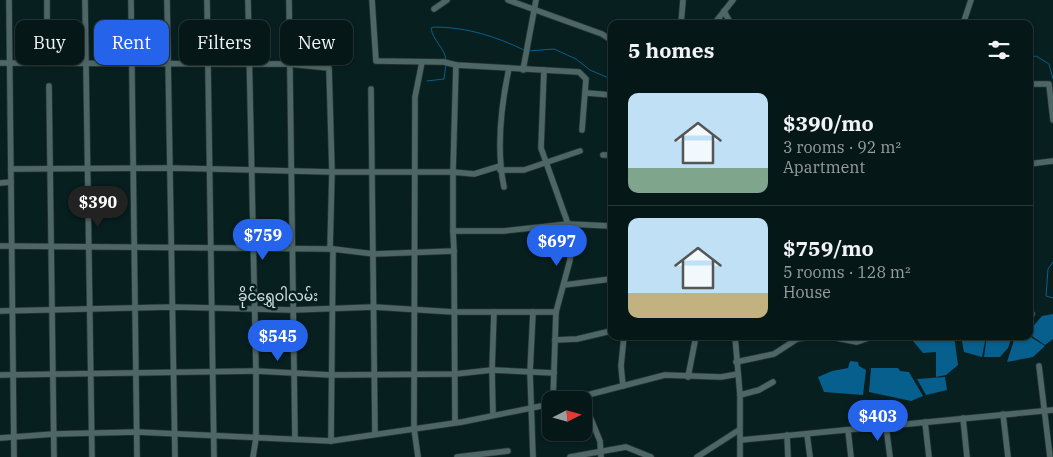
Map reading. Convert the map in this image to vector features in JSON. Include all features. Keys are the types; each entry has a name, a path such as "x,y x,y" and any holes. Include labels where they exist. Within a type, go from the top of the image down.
{"street":[{"path":"9,0 14,457"},
{"path":"47,0 47,19"},
{"path":"85,0 92,457"},
{"path":"131,0 131,20"},
{"path":"168,0 168,20"},
{"path":"207,0 207,20"},
{"path":"248,0 249,20"},
{"path":"289,0 289,20"},
{"path":"372,0 376,61 579,72 586,79 587,93 582,130"},
{"path":"434,9 447,0"},
{"path":"508,0 602,34 608,38"},
{"path":"522,70 536,0"},
{"path":"681,20 683,0"},
{"path":"717,20 734,0"},
{"path":"964,20 971,0"},
{"path":"724,11 729,20"},
{"path":"418,457 414,428 416,252 414,173 415,97 422,62"},
{"path":"0,63 94,63"},
{"path":"175,457 169,64 179,64"},
{"path":"450,64 454,232 455,422"},
{"path":"132,65 137,457"},
{"path":"208,65 214,457"},
{"path":"250,65 250,171 256,371 256,438 253,457"},
{"path":"289,65 295,439"},
{"path":"299,65 329,68 333,308 331,442"},
{"path":"504,187 500,168 505,90 509,68"},
{"path":"544,70 541,148 570,224 570,260 556,312 553,391"},
{"path":"1033,84 1049,84 1053,120"},
{"path":"49,86 54,457"},
{"path":"371,89 375,434"},
{"path":"587,93 608,95"},
{"path":"11,169 170,168 332,172 372,170 474,174 500,168 524,170 580,151"},
{"path":"603,155 608,155"},
{"path":"1033,164 1053,161"},
{"path":"0,183 11,182"},
{"path":"454,232 504,231 570,224 608,226"},
{"path":"0,246 292,248 331,249 374,254 454,252"},
{"path":"564,284 608,279"},
{"name":"ခိုင်ရွှေဝါလမ်း","path":"0,311 172,307 292,310 374,307 454,312 556,312"},
{"path":"494,312 492,370 494,416"},
{"path":"532,312 530,408 533,457"},
{"path":"555,340 577,339 608,332"},
{"path":"623,340 620,366 623,386"},
{"path":"688,377 695,340"},
{"path":"735,340 740,395 740,457"},
{"path":"736,362 774,354 795,340"},
{"path":"847,340 857,342 863,340"},
{"path":"1039,366 1050,457"},
{"path":"0,375 53,375 90,372 174,373 256,371 414,375 455,374 492,370 554,373"},
{"path":"592,397 623,386 665,375 721,377 738,374"},
{"path":"740,395 759,390 773,382"},
{"path":"0,438 91,432 137,432 331,442 494,416 542,406"},
{"path":"741,440 1053,410"},
{"path":"1003,414 1008,457"},
{"path":"963,418 967,457"},
{"path":"592,421 600,440 600,454"},
{"path":"925,422 928,457"},
{"path":"886,426 890,457"},
{"path":"697,457 739,430"},
{"path":"848,430 851,457"},
{"path":"807,434 810,457"},
{"path":"787,436 788,457"},
{"path":"570,457 600,454 626,447 651,457"},
{"path":"457,457 508,451"}],"water":[{"path":"1053,314 1053,339 1045,345 1033,337 1033,326 1042,316"},
{"path":"1033,338 1045,346 1033,357 1007,362 1014,340"},
{"path":"955,340 958,365 946,375 936,377 936,352 923,353 913,341"},
{"path":"962,340 985,340 982,357 964,352"},
{"path":"986,340 1011,340 1008,348 1000,357 984,357"},
{"path":"850,361 858,362 859,366 866,370 863,395 824,392 818,377 832,371 848,368"},
{"path":"871,368 898,368 900,371 909,372 923,396 911,401 869,392"},
{"path":"945,377 947,390 926,395 917,379"}],"waterway":[{"path":"446,60 444,52 434,37 431,28 446,27 469,31 502,40 524,50"},
{"path":"528,51 554,49 576,59 590,70 608,78"},
{"path":"1033,57 1036,56 1049,64 1053,79"},
{"path":"427,81 444,79 446,64"},
{"path":"1053,262 1048,269 1046,296 1053,298"}]}
